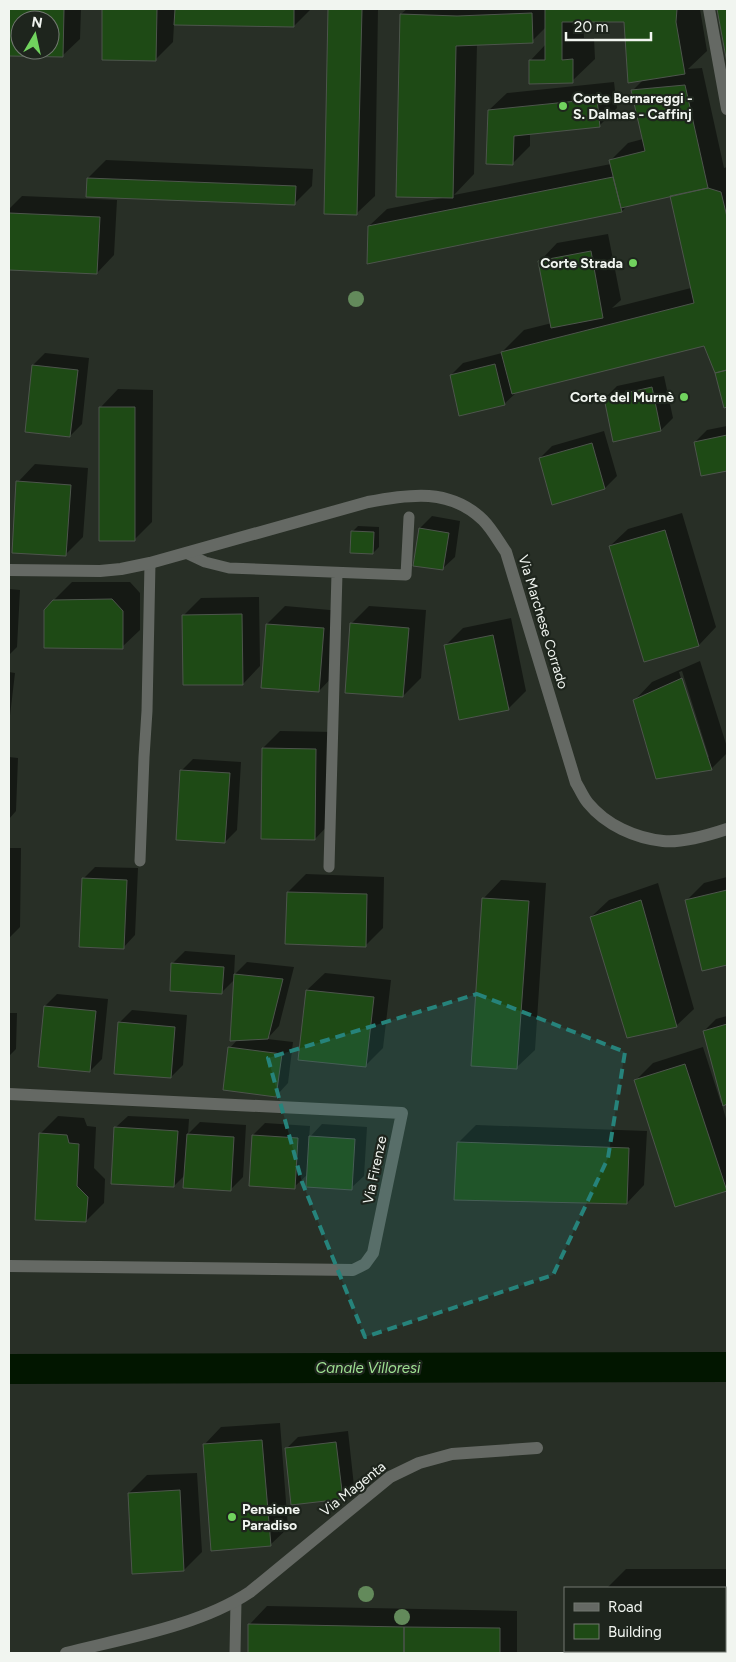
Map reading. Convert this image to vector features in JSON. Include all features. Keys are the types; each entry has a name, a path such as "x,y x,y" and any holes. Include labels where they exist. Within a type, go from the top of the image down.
{"street":[{"path":"709,9 727,109"},
{"name":"Via Marchese Corrado","path":"9,570 121,570 150,564 368,502 404,495 438,496 464,505 485,521 506,552 576,783 588,803 609,822 633,834 664,841 702,837 727,829"},
{"name":"Via Firenze","path":"9,1094 402,1113 373,1253 365,1264 354,1270 9,1266"},
{"name":"Via Magenta","path":"66,1653 180,1623 236,1601 390,1477 420,1463 452,1454 538,1448"}],"lane":[{"path":"186,553 205,562 229,568 406,575 409,517"},
{"path":"140,861 147,712 150,564"},
{"path":"329,868 337,573"},
{"path":"235,1653 236,1601"}],"highlighted area":[{"path":"477,994 625,1052 608,1158 553,1275 365,1337 302,1182 268,1058"}],"building":[{"path":"9,9 64,9 63,57 60,57 60,10 10,10 10,56"},
{"path":"102,9 157,9 156,61 102,60"},
{"path":"175,9 294,9 294,27 174,25"},
{"path":"328,9 362,9 357,215 324,214"},
{"path":"545,9 677,9 676,22 685,74 628,83 624,22 562,22 562,60 573,59 573,83 529,84 529,60 545,60"},
{"path":"717,9 727,9 727,63"},
{"path":"532,13 533,43 456,46 453,198 396,197 400,14 457,16"},
{"path":"685,85 708,188 621,208 609,160 645,151 631,90"},
{"path":"597,99 600,127 514,136 513,165 486,164 488,110"},
{"path":"613,177 622,212 367,264 368,226"},
{"path":"87,178 296,186 295,205 86,197"},
{"path":"708,188 721,192 727,217 727,370 715,373 704,346 512,394 501,352 694,303 670,196"},
{"path":"9,213 100,217 97,274 9,270"},
{"path":"591,251 603,318 551,328 538,261"},
{"path":"495,364 505,405 459,416 450,375"},
{"path":"32,365 78,370 70,437 25,432"},
{"path":"727,370 727,407 724,408 715,373"},
{"path":"652,387 661,431 613,442 604,398"},
{"path":"99,407 135,407 135,541 99,541"},
{"path":"727,435 727,471 701,476 694,442"},
{"path":"592,443 605,489 552,505 539,458"},
{"path":"16,481 71,485 66,556 12,553"},
{"path":"419,528 449,533 443,570 413,566"},
{"path":"665,530 699,646 644,662 609,546"},
{"path":"351,531 374,532 373,554 350,553"},
{"path":"112,599 123,611 123,649 44,648 44,610 53,600"},
{"path":"242,614 243,685 183,685 182,615"},
{"path":"350,623 409,628 403,697 345,693"},
{"path":"266,624 324,628 319,692 261,688"},
{"path":"493,635 509,710 459,720 444,645"},
{"path":"682,678 712,770 656,779 633,700"},
{"path":"262,748 316,749 315,840 261,839"},
{"path":"180,770 230,773 225,843 176,840"},
{"path":"82,878 127,880 124,949 79,947"},
{"path":"727,890 727,965 702,971 685,900"},
{"path":"287,892 367,894 366,947 285,944"},
{"path":"482,898 529,901 517,1069 471,1066"},
{"path":"641,900 677,1027 627,1038 590,917"},
{"path":"171,963 224,967 222,994 170,991"},
{"path":"234,974 283,979 268,1039 230,1041"},
{"path":"306,990 374,997 366,1067 298,1060"},
{"path":"44,1006 96,1011 90,1072 38,1067"},
{"path":"118,1022 175,1027 171,1078 114,1074"},
{"path":"727,1024 727,1104 723,1106 703,1031"},
{"path":"228,1047 282,1054 276,1097 223,1090"},
{"path":"685,1064 727,1191 675,1207 634,1080"},
{"path":"114,1127 178,1131 174,1187 111,1184"},
{"path":"39,1133 67,1135 69,1143 79,1144 77,1186 88,1197 86,1222 35,1220"},
{"path":"187,1134 234,1137 231,1191 183,1188"},
{"path":"252,1135 298,1138 295,1189 249,1186"},
{"path":"309,1136 355,1139 352,1190 306,1187"},
{"path":"457,1142 629,1148 627,1204 454,1200"},
{"path":"262,1440 271,1546 211,1551 203,1444"},
{"path":"336,1442 343,1499 291,1505 285,1448"},
{"path":"180,1490 184,1571 132,1574 128,1493"},
{"path":"726,1591 727,1591 726,1639"},
{"path":"248,1624 404,1627 404,1653 248,1653"},
{"path":"404,1627 500,1628 500,1653 404,1653"}],"waterway":[{"name":"Canale Villoresi","path":"9,1369 727,1367"}],"place":[{"name":"Corte Bernareggi - S. Dalmas - Caffinj","path":"563,106"},
{"name":"Corte Strada","path":"633,263"},
{"name":"Corte del Murnè","path":"684,397"},
{"name":"Pensione Paradiso","path":"232,1517"}]}
